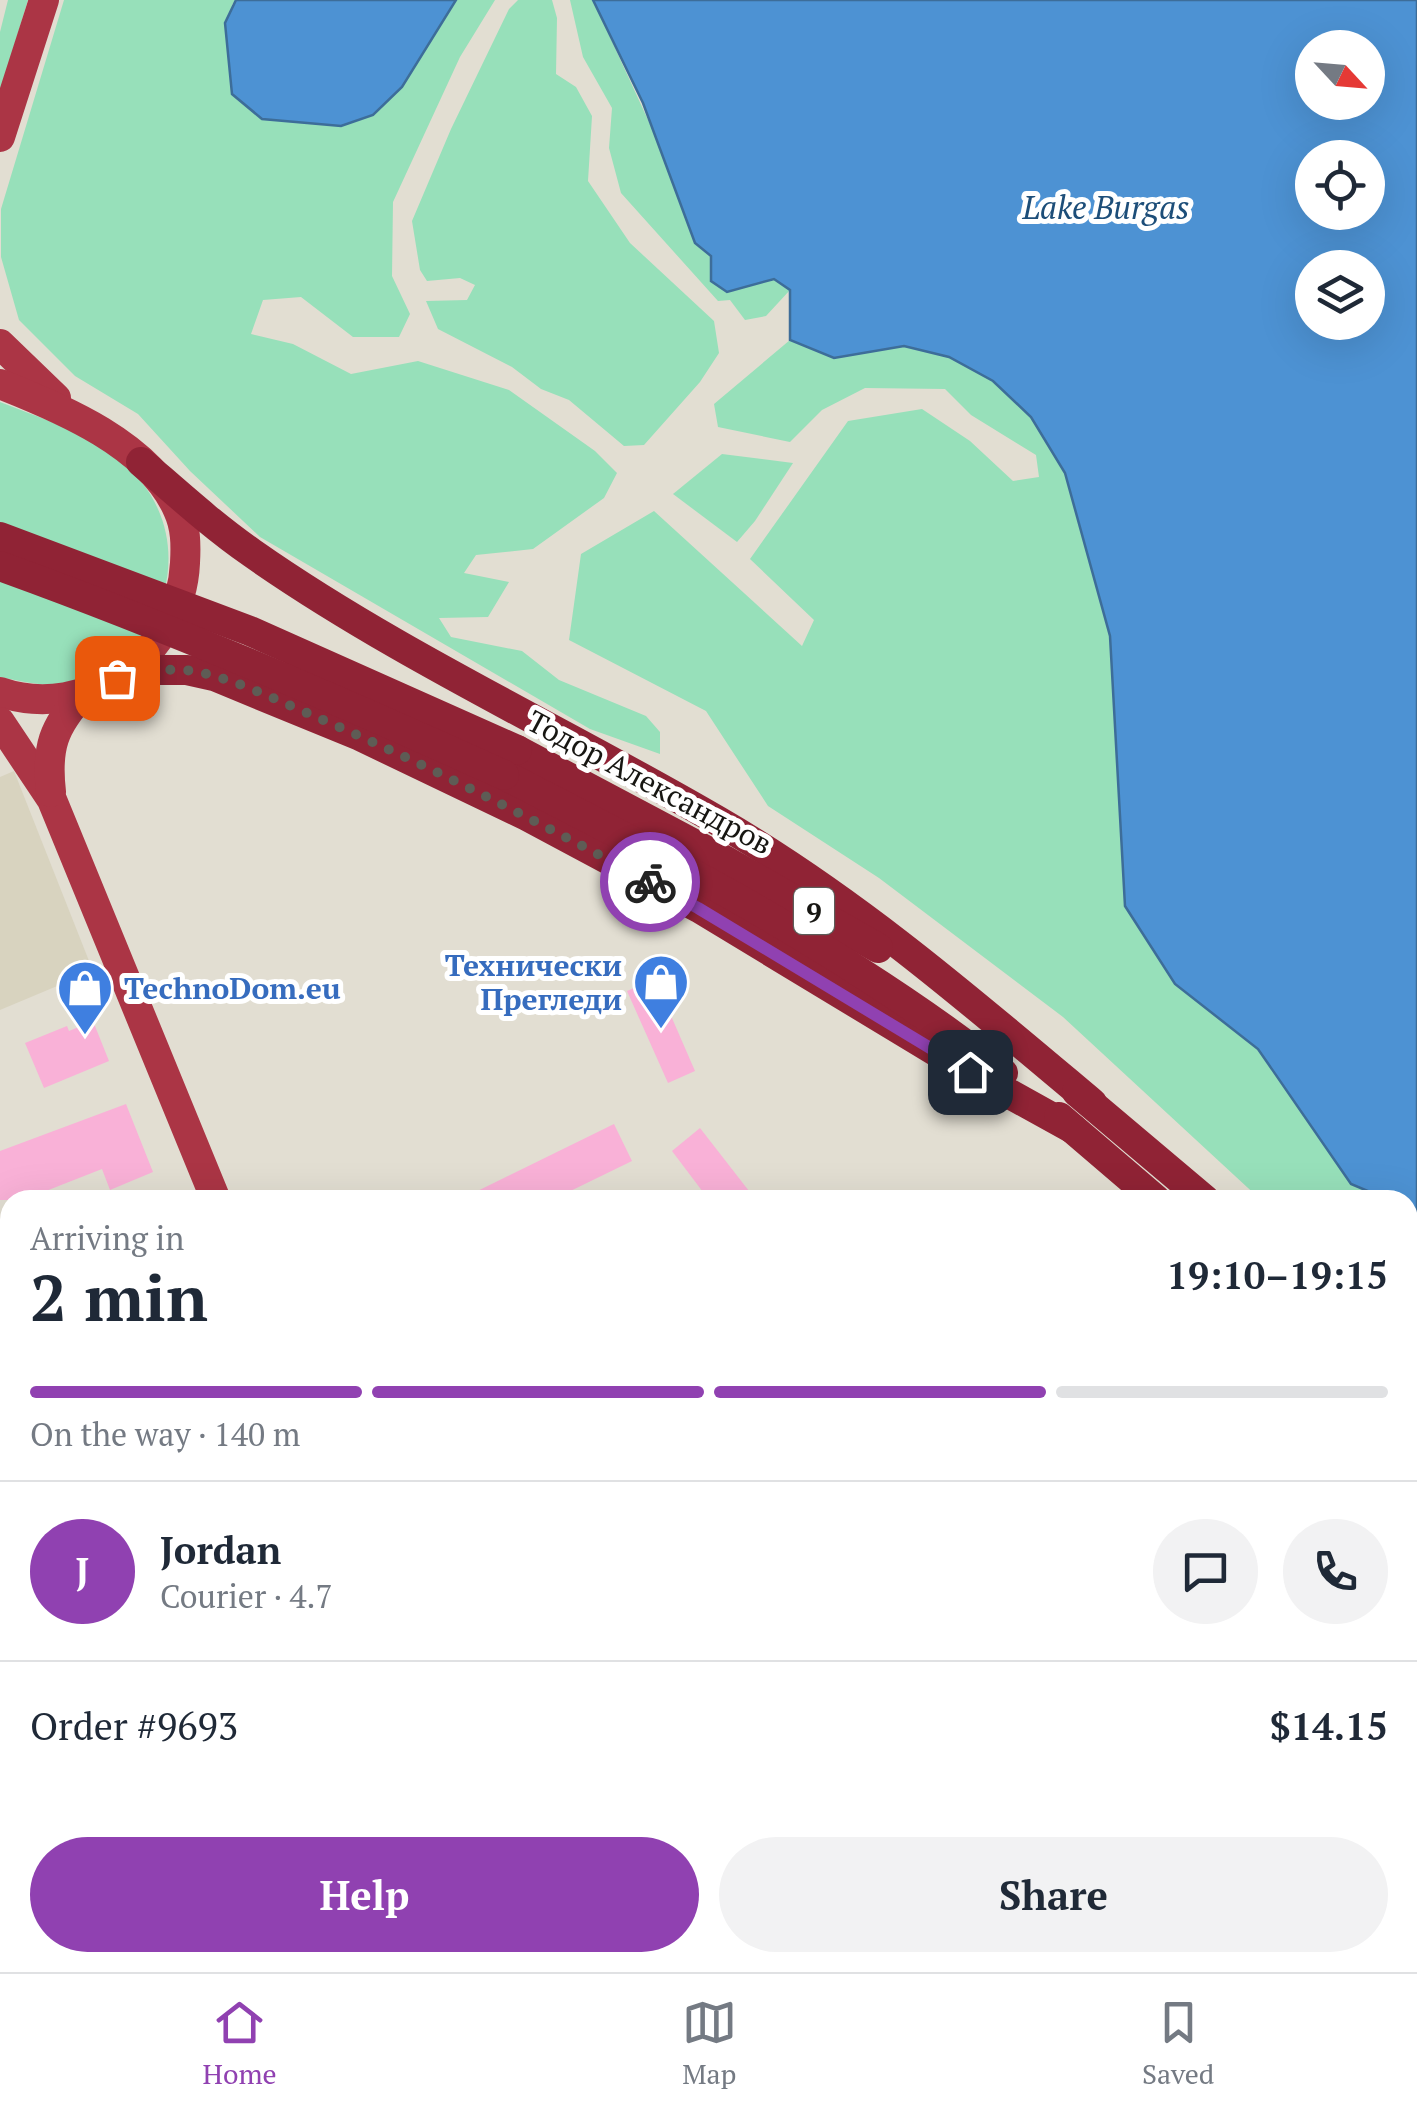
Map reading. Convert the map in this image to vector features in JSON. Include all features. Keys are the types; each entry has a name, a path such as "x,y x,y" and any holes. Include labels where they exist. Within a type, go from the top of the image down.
{"highway":[{"path":"141,462 221,530 307,589 718,821 830,893 898,940 1092,1103"},
{"name":"Тодор Александров","path":"0,537 250,631 510,762 726,861 901,962 1092,1103 1192,1190"},
{"name":"Тодор Александров","path":"0,566 510,762 878,982 964,1042 1074,1128 1145,1190"},
{"path":"117,678 157,670 187,670 214,676 360,736 528,816 698,908 970,1072 1074,1128"}],"main road":[{"path":"0,137 44,0"},
{"path":"0,344 77,417"},
{"path":"0,384 77,417 122,445 141,462 179,511 186,542 184,581 174,615 146,656 117,678 56,701 0,692"},
{"path":"52,800 48,754 52,739 83,694"},
{"path":"0,722 52,800 212,1190"}],"shaded area":[{"path":"14,771 93,971 0,1010 0,777"}],"green space":[{"path":"8,0 28,0 0,92 0,32"},
{"path":"64,0 236,0 232,5 402,87 456,0 495,0 460,57 393,202 392,276 410,314 399,337 353,337 301,297 263,300 251,334 293,344 351,374 418,361 509,390 595,451 617,473 604,498 533,549 476,555 464,573 509,582 488,617 439,618 451,637 522,651 559,680 646,716 660,732 660,754 590,729 260,537 190,471 138,414 75,376 19,320 1,257 1,209"},
{"path":"518,0 552,0 557,18 556,74 576,87 592,116 588,181 630,243 714,321 719,353 700,382 644,445 624,446 569,400 541,389 512,367 438,329 426,301 467,300 475,285 460,278 427,281 420,270 412,221 451,129 509,9"},
{"path":"570,0 593,0 727,292 774,279 790,290 766,316 745,320 730,300 718,301 621,193 609,148 612,108 583,57"},
{"path":"790,340 834,358 904,346 949,357 993,380 1031,417 1065,473 1110,636 1125,906 1175,984 1258,1049 1351,1184 1365,1190 1250,1190 1063,1017 879,878 768,806 706,711 569,640 581,554 654,511 802,646 814,620 750,559 848,421 922,409 970,441 1013,481 1039,477 1036,455 971,415 945,389 865,388 822,410 790,442 718,427 714,404"},
{"path":"0,402 75,432 111,453 140,480 155,502 164,526 167,576 150,623 135,644 106,669 80,683 46,685 0,677"},
{"path":"722,454 793,463 737,542 673,494"}],"water":[{"path":"236,0 456,0 402,87 373,115 341,126 262,119 232,94 225,23"},
{"name":"Lake Burgas","path":"593,0 1417,0 1417,1190 1365,1190 1351,1184 1258,1049 1175,984 1125,906 1110,636 1065,473 1031,417 993,381 949,357 904,346 834,358 790,340 790,290 774,279 727,292 711,281 711,256 695,243 643,103"}],"building":[{"name":"Технически Прегледи","path":"655,979 695,1071 668,1083 627,991"},
{"path":"93,1021 109,1061 44,1088 25,1043 67,1026 69,1031"},
{"path":"126,1104 153,1172 110,1190 102,1169 48,1190 0,1190 0,1151"},
{"path":"614,1124 632,1161 573,1190 479,1190"},
{"path":"700,1128 748,1190 701,1190 672,1151"}],"way so far":[{"path":"117,678 157,670 187,670 246,688 360,736 528,816 650,882"}],"place":[{"name":"Технически Прегледи","path":"661,1031"},
{"name":"TechnoDom.eu","path":"85,1037"}],"route":[{"path":"650,882 970,1072"}]}
